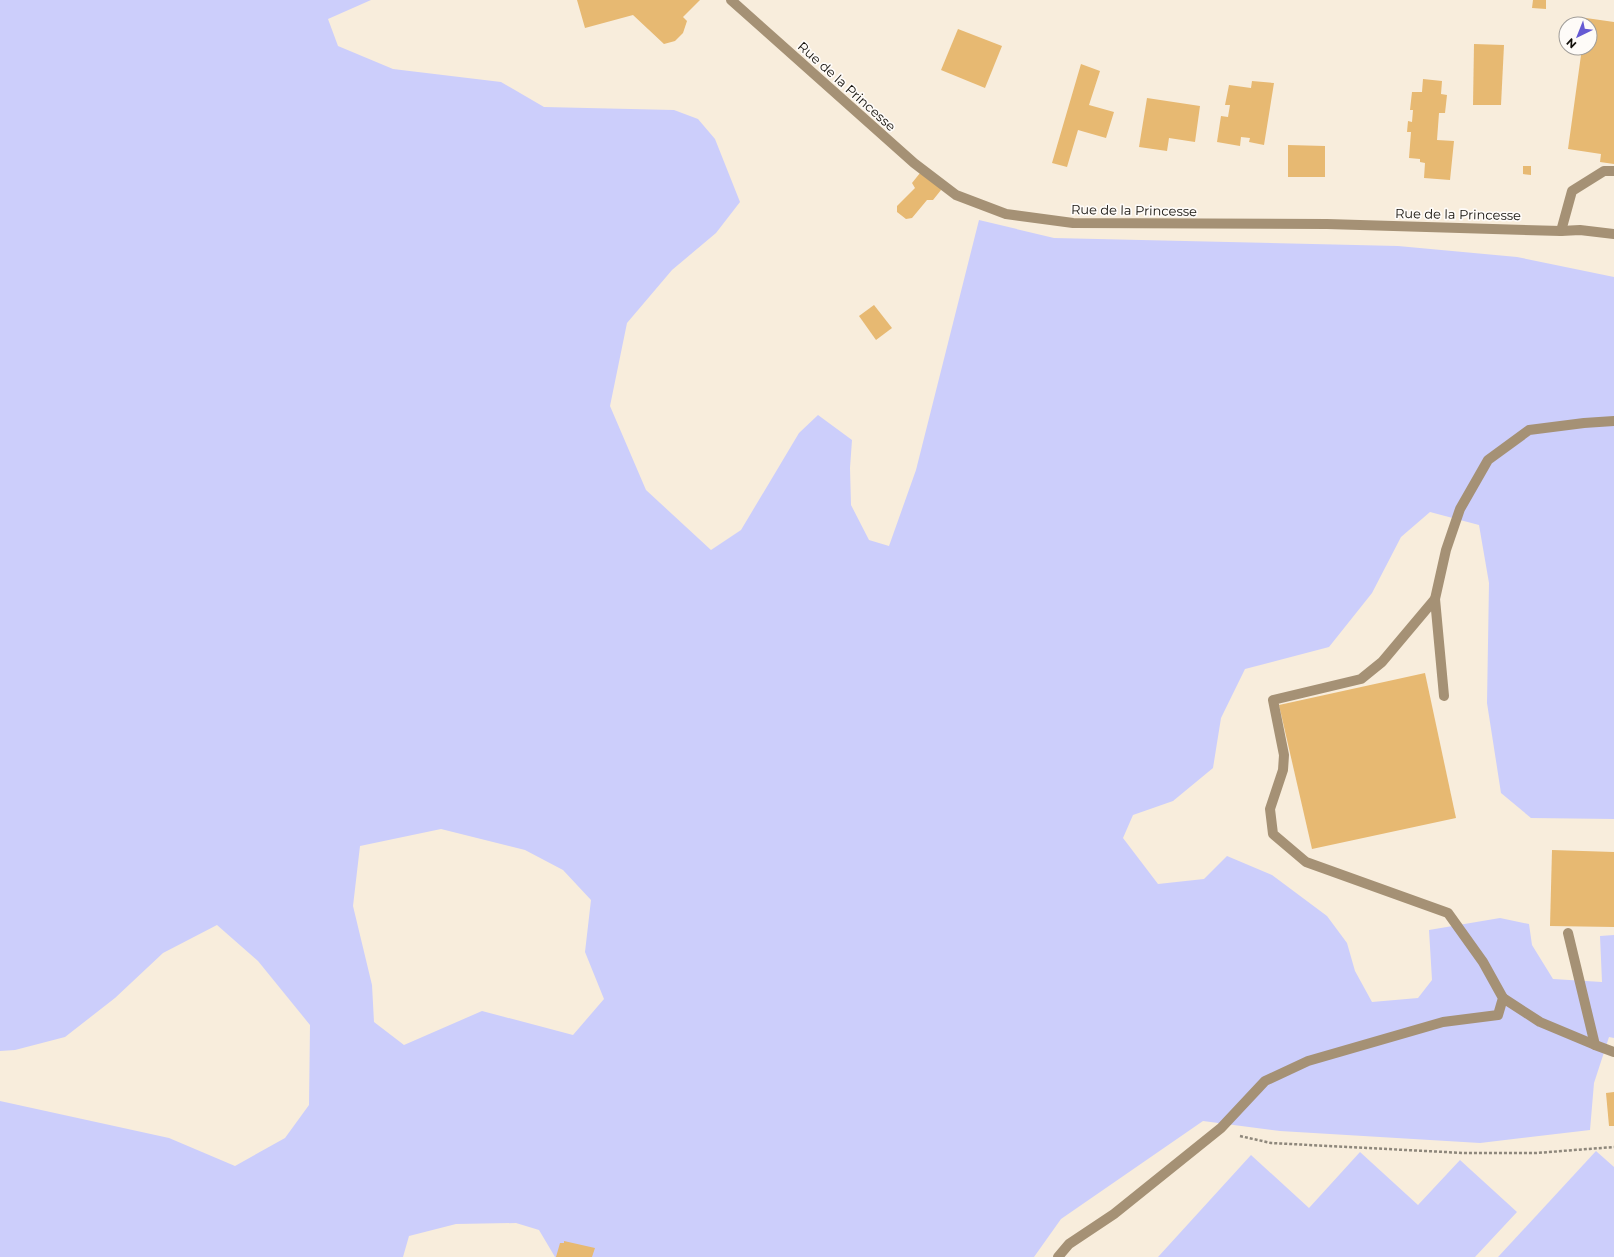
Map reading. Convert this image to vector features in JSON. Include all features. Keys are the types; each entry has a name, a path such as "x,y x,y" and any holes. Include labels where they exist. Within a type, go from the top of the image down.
{"street":[{"name":"Rue de la Princesse","path":"731,0 914,163 956,195 1006,214 1073,223 1327,224 1561,231 1580,230 1614,234"},
{"path":"1561,231 1572,191 1604,171 1614,171"},
{"path":"1444,696 1435,600 1446,550 1460,509 1488,460 1529,430 1584,423 1614,422"},
{"path":"1435,600 1382,662 1360,679 1273,700 1284,755 1283,770 1270,809 1273,834 1306,862 1448,913 1483,962 1503,998 1540,1022 1614,1052"},
{"path":"1568,933 1595,1045"},
{"path":"1058,1257 1069,1244 1114,1214 1222,1128 1265,1081 1308,1061 1443,1022 1498,1015 1503,998"}],"path":[{"path":"1222,1128 1245,1138 1271,1143 1464,1153 1536,1153 1614,1147"}],"shaded area":[{"path":"0,0 371,0 328,19 338,46 393,69 501,82 544,107 674,110 698,119 715,139 740,202 716,233 672,270 627,323 610,406 646,490 711,550 741,530 799,433 818,415 852,440 850,468 851,505 869,540 889,546 916,470 979,220 1054,238 1398,246 1517,257 1614,277 1614,819 1531,818 1501,793 1487,703 1489,583 1479,525 1430,512 1401,537 1372,593 1329,647 1245,669 1221,718 1213,768 1173,801 1133,815 1123,838 1158,884 1204,879 1227,856 1272,875 1327,916 1347,943 1355,971 1372,1002 1418,998 1432,980 1429,930 1500,918 1529,924 1532,945 1553,979 1602,982 1600,936 1614,935 1614,1038 1609,1037 1594,1083 1590,1130 1480,1143 1280,1131 1203,1121 1061,1219 1034,1257 555,1257 539,1230 516,1223 456,1224 409,1236 403,1257 0,1257 0,1101 169,1138 235,1166 285,1138 309,1105 310,1025 258,961 217,925 163,953 115,998 65,1037 15,1050 0,1051","holes":["441,829 525,850 563,870 591,900 585,952 604,999 573,1035 482,1011 404,1045 374,1022 372,985 353,906 360,846"]},
{"path":"1596,1151 1614,1167 1614,1257 1498,1257"},
{"path":"1360,1152 1418,1205 1460,1160 1517,1212 1475,1257 1158,1257 1251,1155 1309,1208"}],"building":[{"path":"577,0 700,0 683,17 687,21 683,33 675,41 664,44 633,15 585,28"},
{"path":"1533,0 1546,0 1546,9 1532,8"},
{"path":"1598,20 1614,22 1614,164 1600,162 1601,154 1568,149 1581,56 1598,56"},
{"path":"958,29 1002,46 985,88 941,70"},
{"path":"1474,44 1504,45 1501,105 1473,105"},
{"path":"1081,64 1100,71 1089,105 1114,112 1106,138 1078,130 1067,167 1052,163"},
{"path":"1423,79 1442,81 1441,94 1447,95 1445,113 1439,113 1437,140 1454,141 1450,180 1424,178 1425,163 1420,162 1420,159 1409,158 1411,132 1407,132 1408,121 1412,122 1413,110 1410,110 1412,92 1422,92"},
{"path":"1252,81 1274,83 1264,145 1249,142 1250,138 1241,137 1240,146 1217,142 1221,116 1228,117 1230,105 1225,105 1229,85 1251,88"},
{"path":"1147,98 1200,106 1195,142 1169,138 1167,151 1139,147"},
{"path":"1288,145 1325,146 1325,177 1288,177"},
{"path":"1523,166 1531,166 1531,175 1523,174"},
{"path":"920,173 940,187 941,190 933,200 927,200 912,218 906,219 897,212 897,206 915,188 912,183"},
{"path":"874,305 892,328 876,340 859,316"},
{"path":"1425,673 1456,818 1312,849 1279,705"},
{"path":"1552,850 1614,852 1614,927 1550,926"},
{"path":"1614,1092 1614,1126 1609,1126 1606,1093"},
{"path":"564,1241 595,1248 592,1257 556,1257 560,1243 564,1243"}]}
